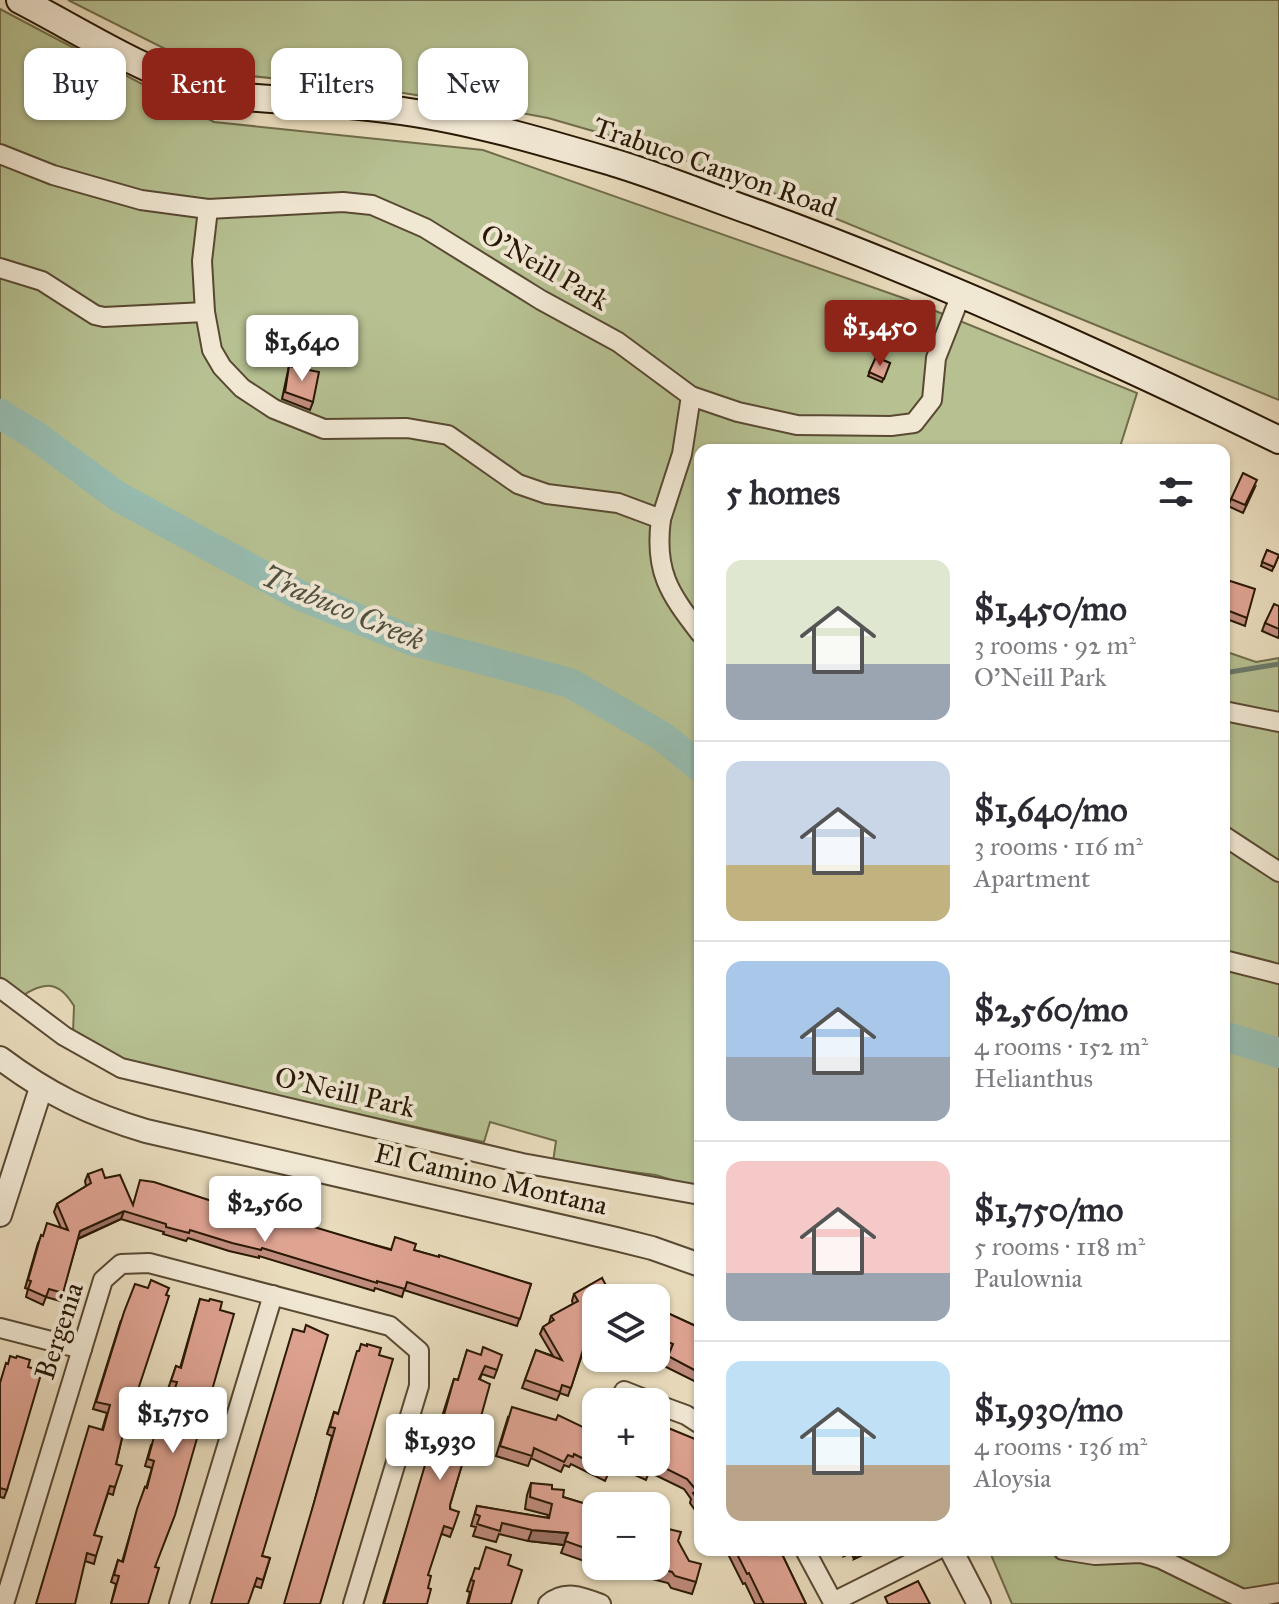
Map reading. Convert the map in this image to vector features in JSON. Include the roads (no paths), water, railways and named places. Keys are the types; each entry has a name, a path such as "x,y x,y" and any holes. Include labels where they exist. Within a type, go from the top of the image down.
{"main road":[{"name":"Trabuco Canyon Road","path":"20,0 135,61 199,89 231,97 306,101 405,112 519,137 671,182 962,292 1279,440"}],"street":[{"name":"O'Neill Park","path":"0,154 53,175 141,200 208,209 343,202 372,205 425,228 541,300 618,342 691,396 738,412 797,425 891,426 914,423 932,400 936,358 962,292"},
{"path":"208,209 202,261 205,312 212,350 222,367 242,388 300,421 324,429 407,428 448,435 518,484 547,494 618,503 661,519"},
{"path":"0,268 42,281 95,315 104,317 205,312"},
{"path":"691,396 682,454 661,519 657,545 664,579 694,625"},
{"path":"1230,712 1279,722"},
{"path":"1230,840 1279,872"},
{"path":"1230,962 1279,974"},
{"name":"O'Neill Park","path":"0,988 64,1036 121,1068 535,1166 694,1194"},
{"name":"El Camino Montana","path":"0,1058 41,1088 94,1113 146,1131 616,1239 694,1263"},
{"path":"0,1215 41,1088"},
{"name":"Bergenia","path":"4,1604 103,1280 121,1264 149,1263 273,1295"},
{"path":"179,1604 273,1295 390,1326 419,1351 419,1386 353,1604"},
{"path":"0,1328 82,1349"},
{"path":"670,1409 694,1420"},
{"path":"808,1556 833,1603 925,1556"},
{"path":"954,1556 979,1604"},
{"path":"1151,1556 1247,1601 1279,1593"},
{"path":"548,1604 551,1600 573,1594 601,1604"}],"waterway":[{"name":"Trabuco Creek","path":"0,414 36,436 117,496 299,595 413,641 570,683 663,737 694,762"},
{"path":"1230,672 1279,664"},
{"name":"Trabuco Creek","path":"1230,1038 1279,1053"}]}
